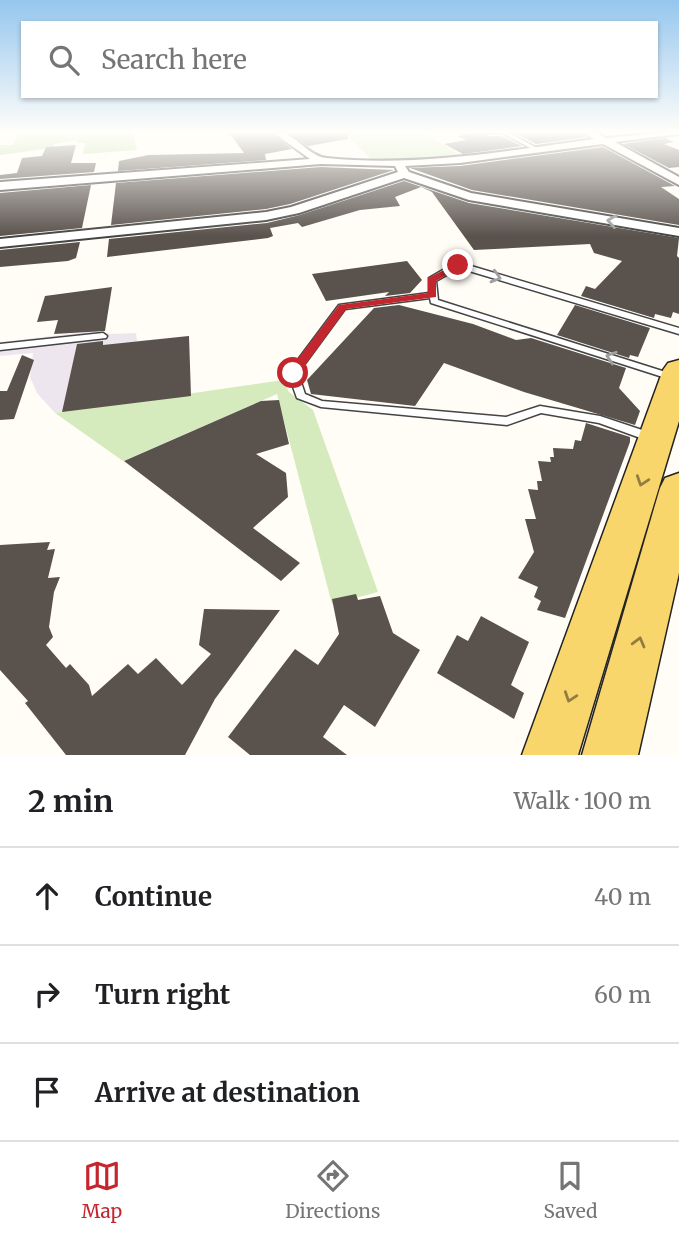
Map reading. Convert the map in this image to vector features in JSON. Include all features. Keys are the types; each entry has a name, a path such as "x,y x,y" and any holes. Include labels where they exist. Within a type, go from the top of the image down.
{"main road":[{"path":"550,755 678,374"},
{"path":"610,755 679,488"}],"street":[{"path":"0,186 254,166"},
{"path":"381,166 414,166"},
{"path":"651,166 679,182"},
{"path":"0,243 266,216 293,210 401,168 469,196 679,232"}],"lane":[{"path":"678,374 434,301 432,280 458,265 679,331"},
{"path":"433,295 342,307 293,373 301,396 321,404 507,421 540,409 600,420 656,439"},
{"path":"0,347 103,336"}],"shaded area":[{"path":"96,331 111,334 136,333 137,341 188,336 189,396 55,413 37,393 30,377 33,353 0,356 0,342"}],"green space":[{"path":"283,380 289,392 313,410 378,592 332,604 277,394 123,461 55,413"}],"building":[{"path":"19,166 95,166 94,172 0,179 0,175 17,173"},
{"path":"118,166 182,166 118,171"},
{"path":"639,166 675,186 661,187 679,199 679,225 472,190 410,168"},
{"path":"321,167 394,170 290,204 266,209 111,225 116,183"},
{"path":"404,181 469,203 679,238 679,314 673,312 671,318 655,314 654,318 581,296 586,286 595,289 622,261 594,253 590,244 474,250 432,192 421,187 395,197 400,206 360,210 302,227 298,223 270,228 273,236 268,238 107,257 109,239 267,223"},
{"path":"91,185 82,228 0,236 0,193"},
{"path":"80,242 76,258 68,261 0,267 0,250"},
{"path":"407,261 422,280 410,293 385,296 389,292 326,301 312,274"},
{"path":"112,287 105,331 54,334 58,320 37,322 45,296"},
{"path":"399,305 473,324 516,340 531,338 626,368 619,388 640,411 635,425 524,392 444,363 415,406 311,394 307,380 374,308"},
{"path":"575,305 650,328 638,357 630,355 629,358 557,335"},
{"path":"189,336 191,396 62,412 77,344 103,341 103,345"},
{"path":"22,355 34,360 14,419 0,420 0,391 7,391"},
{"path":"279,400 289,444 256,454 286,473 288,497 253,528 300,563 281,581 124,461 261,401"},
{"path":"586,423 630,437 630,442 565,618 537,610 541,601 534,597 538,587 518,578 534,552 525,519 536,519 528,489 538,490 537,481 542,481 538,461 551,462 550,457 554,457 553,448 573,449 575,440 581,441"},
{"path":"50,542 47,550 55,549 48,578 60,577 54,592 49,627 53,637 46,645 66,668 70,664 89,685 92,696 128,664 138,674 156,658 182,685 211,654 199,645 204,609 280,610 215,699 185,755 66,755 25,703 28,701 0,670 0,545"},
{"path":"356,594 358,600 380,596 393,633 420,650 375,727 344,705 323,737 347,755 250,755 228,737 295,649 318,665 339,634 332,599"},
{"path":"481,616 529,642 511,685 524,693 514,719 437,673 457,635 468,641"}],"route":[{"path":"293,373 342,307 433,295 432,280 458,265"}]}
